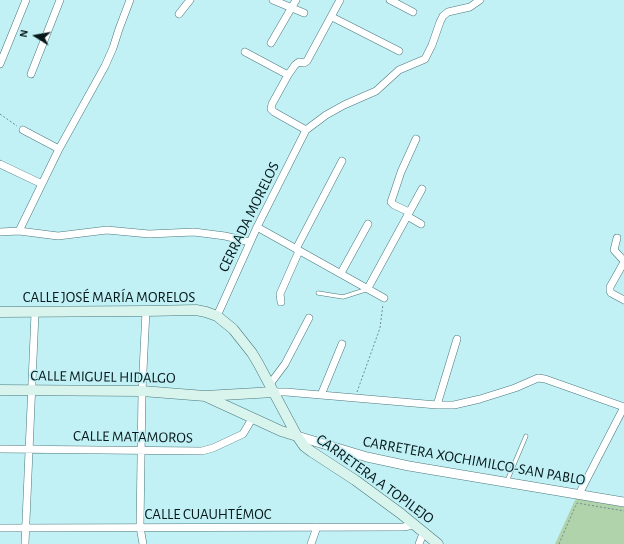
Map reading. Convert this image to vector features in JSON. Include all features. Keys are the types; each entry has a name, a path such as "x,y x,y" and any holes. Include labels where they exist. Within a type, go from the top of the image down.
{"main road":[{"name":"CALLE JOSÉ MARÍA MORELOS","path":"0,312 35,313 196,310 217,316 230,326 245,342 258,362 297,436"},
{"name":"CALLE MIGUEL HIDALGO","path":"0,390 142,391 205,396 272,388"},
{"name":"CALLE MIGUEL HIDALGO","path":"205,396 281,431 297,436"},
{"name":"CARRETERA A TOPILEJO","path":"297,436 304,446 355,480 424,531 438,544"}],"street":[{"path":"0,64 26,0"},
{"path":"31,74 60,0"},
{"path":"19,232 59,149 105,66 130,0"},
{"path":"179,14 190,0"},
{"path":"273,0 304,13"},
{"path":"271,43 296,0"},
{"path":"340,0 307,61 299,62 295,65 272,104 271,109 274,112 306,130 326,115 344,105 376,91 399,70 425,59 443,16 448,12 470,8 480,0"},
{"path":"390,0 413,12"},
{"path":"332,17 400,51"},
{"path":"245,52 288,75"},
{"path":"22,130 59,149"},
{"name":"CERRADA MORELOS","path":"217,316 257,227 306,130"},
{"path":"416,139 401,172 391,202 422,224"},
{"path":"281,302 280,294 298,250 342,161"},
{"path":"0,164 42,184"},
{"path":"368,288 422,189"},
{"path":"341,273 368,224"},
{"path":"257,227 384,298"},
{"path":"0,232 19,232 58,236 107,230 149,234 194,232 225,236 250,242"},
{"path":"617,238 614,250 624,261 624,264 610,287 610,291 611,293 624,299"},
{"path":"143,544 140,527 142,391 146,311"},
{"path":"25,544 35,313"},
{"path":"309,318 272,388 286,392 437,405 454,405 480,399 515,388 538,378 545,379 624,407 579,494"},
{"path":"437,405 457,339"},
{"path":"321,395 342,344"},
{"name":"CALLE MATAMOROS","path":"0,449 202,451 208,450 244,434 253,417"},
{"name":"CARRETERA XOCHIMILCO-SAN PABLO","path":"297,436 309,438 367,458 624,502"},
{"name":"CALLE CUAUHTÉMOC","path":"0,528 403,527 415,525"},
{"path":"311,544 317,527"},
{"path":"419,544 424,531"}],"lane":[{"path":"318,293 343,297 358,293 368,288"},
{"path":"507,482 526,436"}],"path":[{"path":"0,114 22,130"},
{"path":"355,398 380,328 384,298"},
{"path":"559,544 577,503 624,511"}],"green space":[{"path":"576,498 624,507 624,544 555,544"}]}
